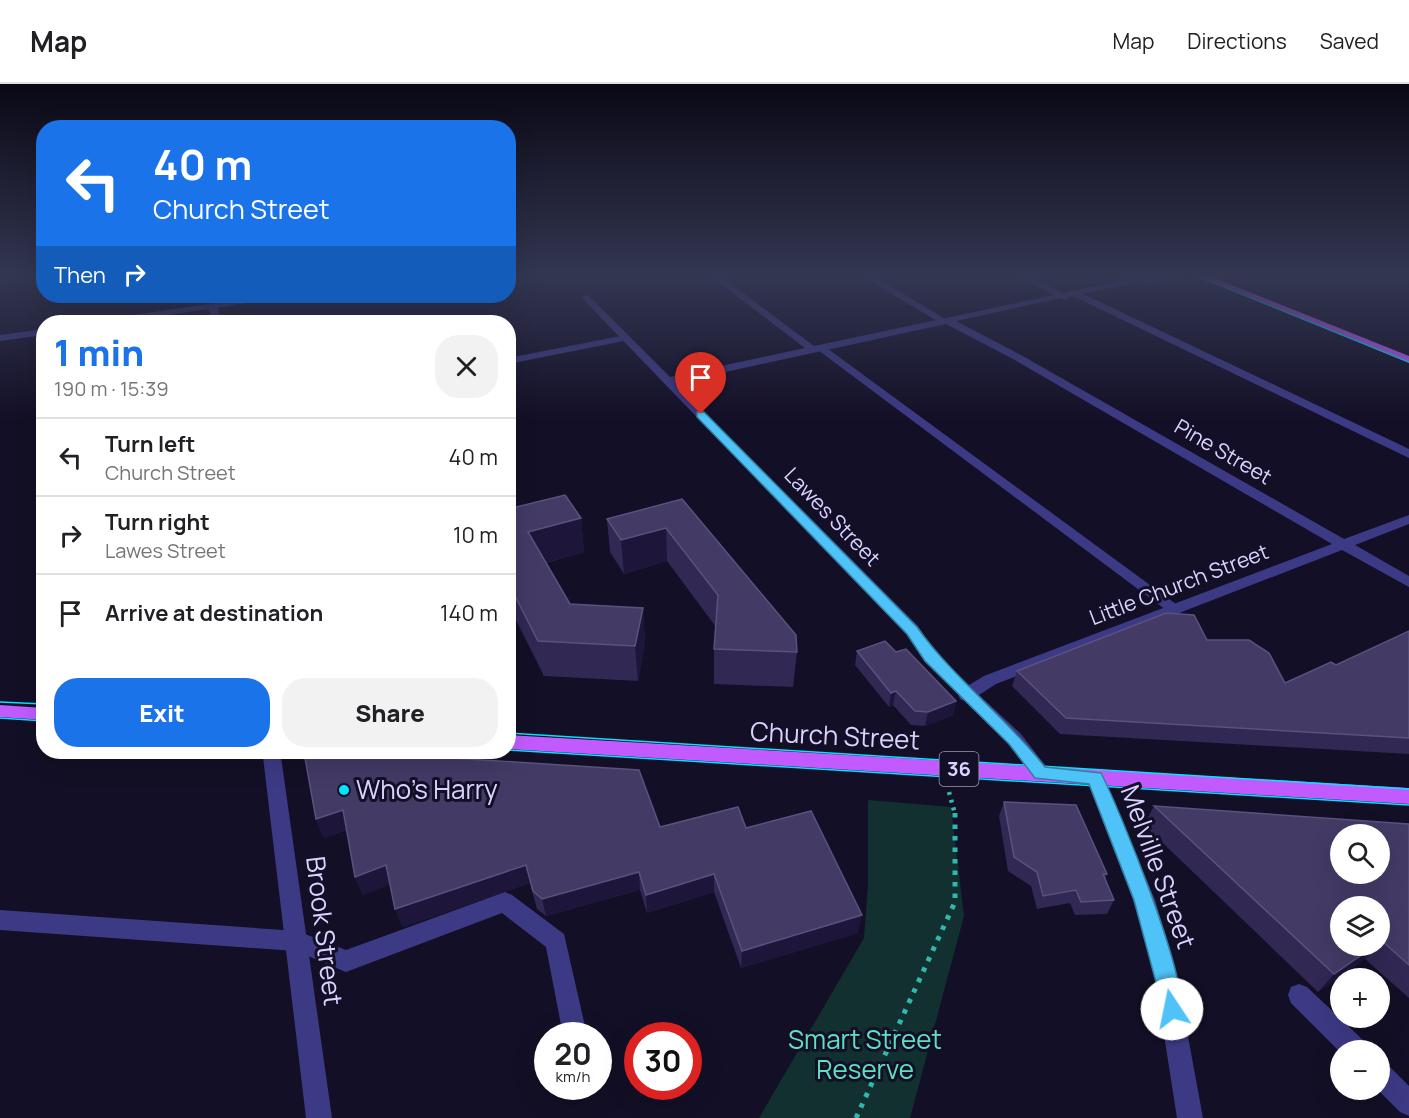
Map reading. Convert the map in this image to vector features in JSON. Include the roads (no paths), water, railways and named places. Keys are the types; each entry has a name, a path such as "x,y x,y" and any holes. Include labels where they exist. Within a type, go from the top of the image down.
{"main road":[{"path":"1318,323 1409,360"},
{"path":"0,711 36,713"},
{"name":"Church Street","path":"516,742 1409,796"}],"street":[{"name":"Lawes Street","path":"611,323 912,630 930,657 966,695 1014,739 1041,774"},
{"path":"781,323 1174,610"},
{"path":"668,381 941,323"},
{"name":"Pine Street","path":"950,323 1017,357 1409,582"},
{"name":"Pine Street","path":"967,323 1017,357"},
{"path":"1137,323 1409,454"},
{"path":"0,338 36,333"},
{"path":"516,359 626,338"},
{"name":"Little Church Street","path":"966,695 990,680 1409,519"},
{"name":"Brook Street","path":"272,759 319,1118"},
{"name":"Melville Street","path":"1095,777 1144,900 1165,971 1190,1118"},
{"path":"0,920 297,941 346,961 505,902 556,941 572,1022"},
{"path":"1299,995 1345,1040"},
{"path":"1390,1083 1406,1095"}],"tram line":[{"path":"1313,323 1409,362"},
{"path":"0,702 36,704"},
{"path":"0,718 36,720"},
{"path":"516,733 1409,789"},
{"path":"516,750 1409,805"}],"place":[{"name":"Who's Harry","path":"344,790"}],"park label":[{"name":"Smart Street Reserve","path":"865,1055"}]}
